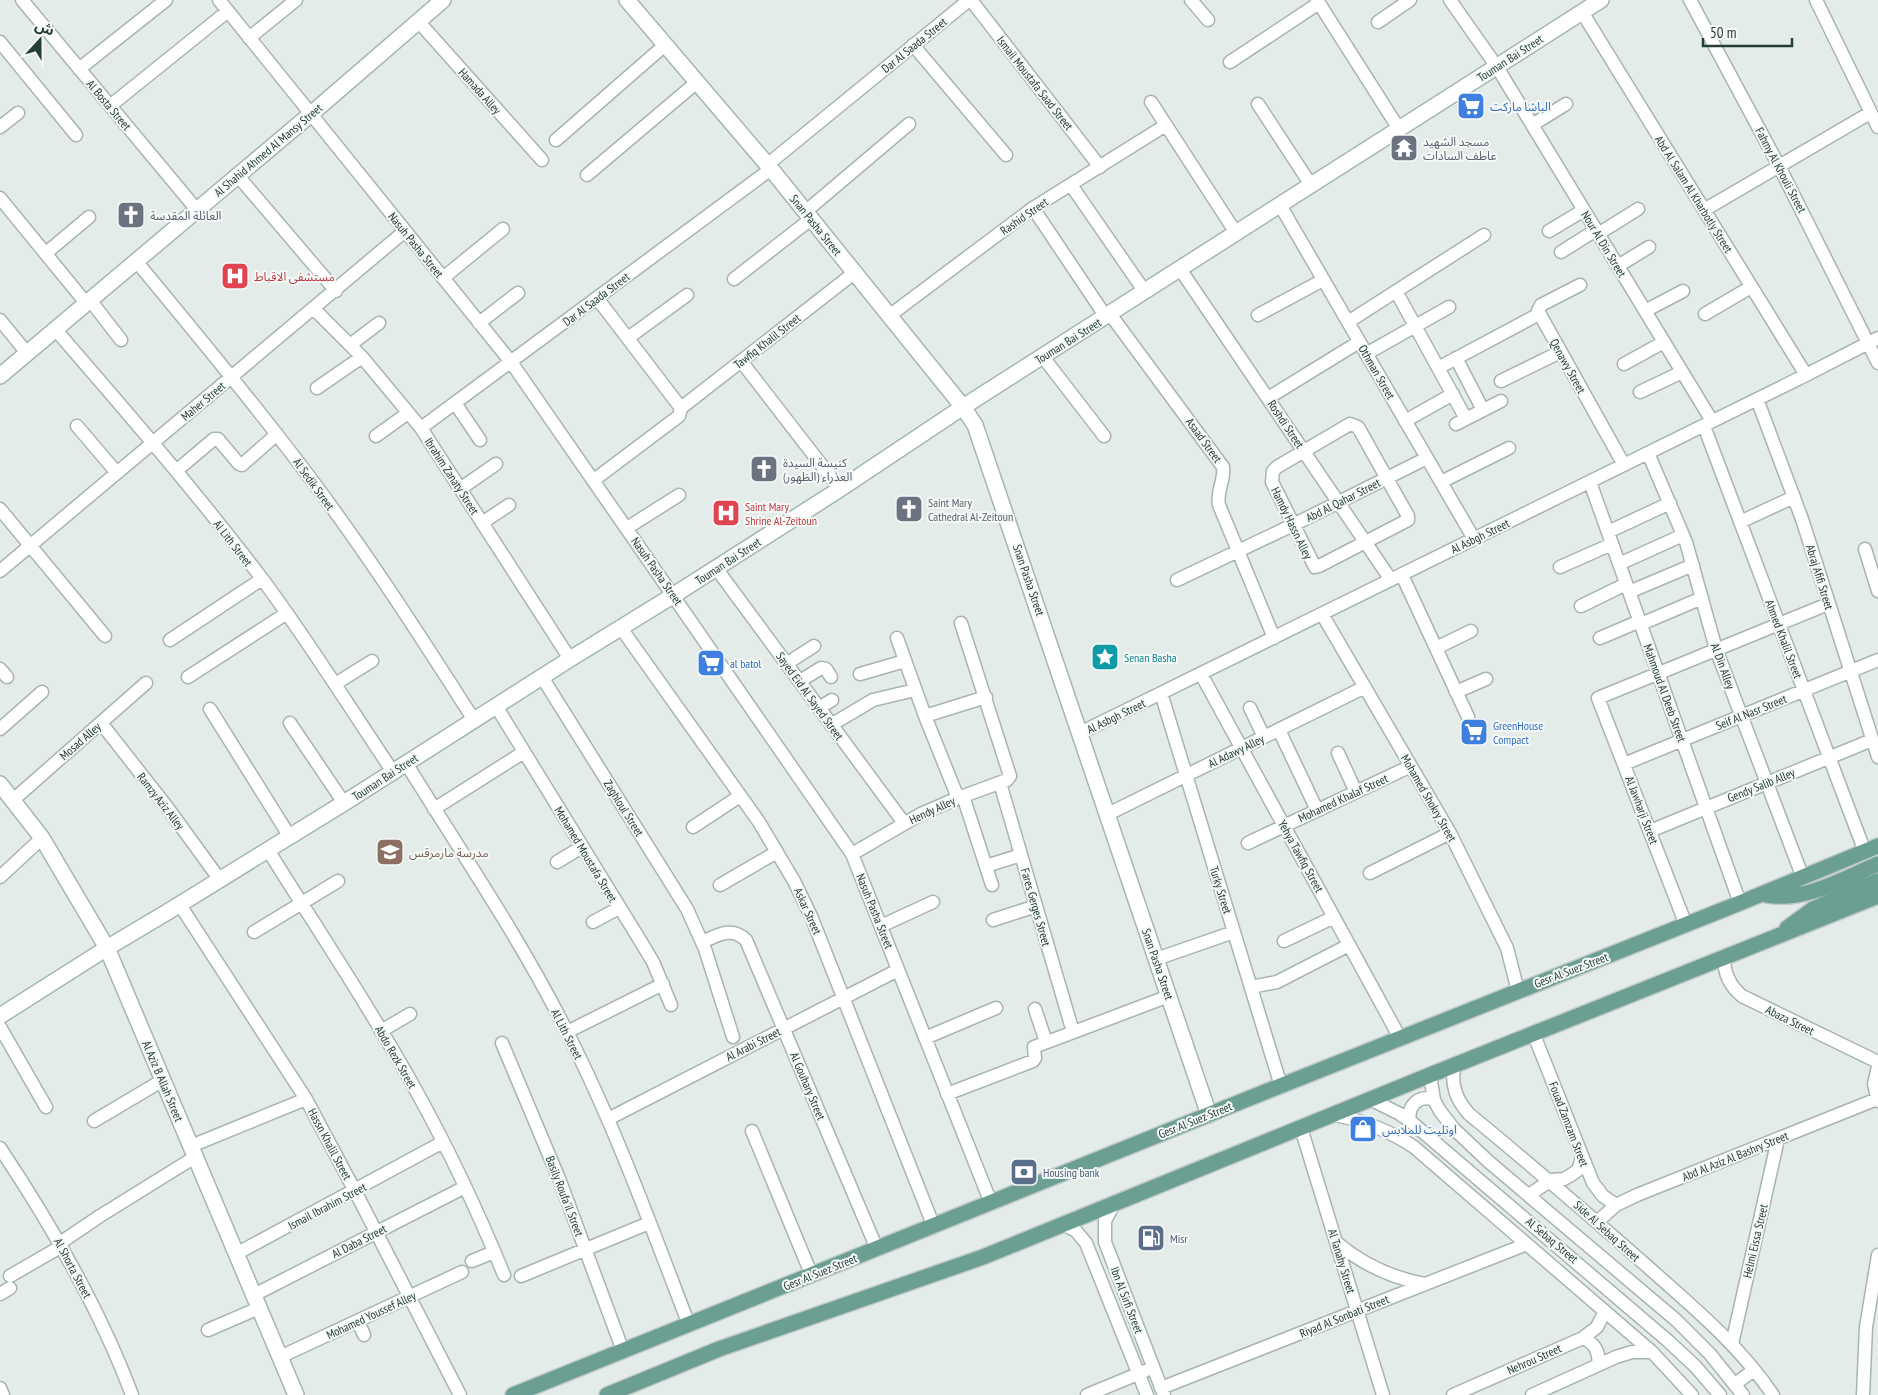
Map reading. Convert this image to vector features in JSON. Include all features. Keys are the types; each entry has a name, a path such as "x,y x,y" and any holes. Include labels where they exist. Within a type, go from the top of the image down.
{"main road":[{"name":"Gesr Al Suez Street","path":"513,1395 1803,878 1871,849"},
{"path":"1762,894 1784,897 1806,893 1878,864"},
{"path":"1779,936 1795,921 1813,909 1878,881"},
{"path":"606,1395 719,1348 983,1257 1430,1075 1878,896"}],"street":[{"name":"Al Bosta Street","path":"22,0 197,210"},
{"path":"79,69 165,0"},
{"name":"Nasuh Pasha Street","path":"219,0 511,362 628,528 852,854 991,1203"},
{"path":"249,38 296,0"},
{"name":"Al Shahid Ahmed Al Mansy Street","path":"0,376 238,176 443,0"},
{"name":"Snan Pasha Street","path":"627,0 769,167 963,407 980,435 1209,1115"},
{"name":"Dar Al Saada Street","path":"421,428 597,298 769,167 970,0"},
{"name":"Ismail Moustafa Saad Street","path":"970,0 1100,167"},
{"path":"1191,0 1208,20"},
{"path":"1378,22 1410,0"},
{"name":"Nour Al Din Street","path":"1450,0 1497,67 1682,372 1708,424"},
{"name":"Touman Bai Street","path":"0,1016 107,948 290,837 570,659 674,596 963,407 1601,0"},
{"name":"Fahmy Al Khouli Street","path":"1690,0 1873,340 1878,363"},
{"path":"1816,0 1878,127"},
{"path":"1230,62 1318,2 1399,129"},
{"path":"110,106 228,11"},
{"name":"Abd Al Salam Al Kharbotly Street","path":"1582,12 1806,375"},
{"name":"Hamada Alley","path":"418,22 542,160"},
{"path":"0,42 76,135"},
{"path":"556,140 665,45"},
{"path":"914,45 1006,155"},
{"path":"587,175 697,82"},
{"path":"1152,102 1236,233"},
{"path":"1258,104 1311,185"},
{"path":"1532,125 1566,104"},
{"path":"0,127 18,113"},
{"path":"1704,210 1870,113"},
{"path":"734,279 808,216 909,124"},
{"name":"Rashid Street","path":"889,316 1033,208 1166,125"},
{"path":"238,176 336,291"},
{"path":"1071,185 1145,292"},
{"path":"0,198 121,340"},
{"name":"Othman Street","path":"1280,205 1474,539"},
{"name":"Asaad Street","path":"1033,208 1108,315 1220,460 1224,475 1217,497 1219,505 1274,638"},
{"path":"1562,252 1638,208"},
{"path":"1549,231 1584,210"},
{"path":"46,253 89,217"},
{"path":"443,278 503,229"},
{"name":"Maher Street","path":"0,571 313,308 336,291 405,231"},
{"path":"1348,322 1484,235"},
{"path":"1618,266 1649,247"},
{"name":"Al Sedik Street","path":"136,261 277,434 357,542 415,627 474,720"},
{"name":"Roshdi Street","path":"1180,269 1366,543 1397,577 1436,648 1468,718"},
{"name":"Tawfiq Khalil Street","path":"594,480 741,361 854,273"},
{"path":"1258,315 1323,280"},
{"path":"1438,368 1539,314 1538,311 1541,305 1580,285"},
{"path":"1705,314 1751,287"},
{"path":"1645,311 1683,291"},
{"path":"1396,292 1453,394 1461,422 1501,401"},
{"path":"479,323 518,293"},
{"path":"628,338 687,295"},
{"path":"597,298 628,338 680,412"},
{"path":"1366,354 1448,307"},
{"name":"Ibrahim Zanaty Street","path":"313,308 362,357 421,428 570,659"},
{"name":"Qenawy Street","path":"1539,314 1624,465"},
{"path":"0,320 27,353"},
{"path":"350,345 379,323"},
{"name":"Al Lith Street","path":"55,329 154,443 262,579 287,612 335,684 399,768 434,809 526,955 567,1032 608,1119 689,1325"},
{"name":"Al Asbgh Street","path":"1080,733 1708,424 1873,340"},
{"path":"1268,398 1359,342"},
{"path":"1624,364 1664,342"},
{"path":"1501,381 1560,352"},
{"path":"317,388 362,357"},
{"path":"1043,357 1104,436"},
{"path":"1456,358 1484,410"},
{"path":"741,361 840,489"},
{"path":"1640,392 1682,372"},
{"path":"1405,421 1453,394"},
{"name":"Abraj Afifi Street","path":"1757,399 1794,498 1878,757"},
{"path":"455,404 480,440"},
{"path":"376,436 408,413"},
{"name":"Hamdy Hassn Alley","path":"1354,424 1358,427 1386,478 1408,516 1406,522 1319,566 1313,566 1292,525 1271,476 1277,467 1346,425 1354,424"},
{"name":"Ahmed Khalil Street","path":"1708,424 1740,522 1829,757 1871,849"},
{"path":"77,426 117,473"},
{"path":"176,471 214,439 218,439 239,464 242,465 277,434"},
{"path":"1441,482 1509,448"},
{"name":"Al Din Alley","path":"1648,453 1683,535 1716,649 1803,878"},
{"name":"Abd Al Qahar Street","path":"1177,580 1427,458"},
{"path":"460,489 496,464"},
{"name":"Mahmoud Al Deeb Street","path":"1590,482 1740,903"},
{"path":"628,528 679,495"},
{"path":"1740,522 1794,498"},
{"path":"1560,567 1670,504"},
{"path":"482,523 509,505"},
{"path":"1,512 105,636"},
{"path":"1619,564 1683,535"},
{"path":"1870,552 1878,589"},
{"path":"1581,606 1693,565"},
{"name":"Sayed Eid Al Sayed Street","path":"716,568 831,724 866,763 904,823"},
{"path":"170,640 262,579"},
{"path":"1600,638 1702,598"},
{"path":"1658,672 1828,604"},
{"path":"188,677 287,612"},
{"name":"Mohamed Shokry Street","path":"1322,614 1450,833 1507,948 1518,991"},
{"path":"925,716 986,697 961,623"},
{"name":"Askar Street","path":"621,628 759,822 794,881 811,916 934,1226"},
{"path":"1436,648 1471,631"},
{"path":"897,638 915,690 960,797 992,885"},
{"path":"786,664 814,646"},
{"name":"Seif Al Nasr Street","path":"1624,764 1878,660"},
{"path":"335,684 372,661"},
{"path":"860,674 905,661"},
{"path":"800,681 821,668 826,669 831,677"},
{"name":"Al Jawharji Street","path":"1658,672 1600,696 1598,700 1686,925"},
{"name":"Yehya Tawfiq Street","path":"1201,674 1400,1038"},
{"name":"Zaghloul Street","path":"542,677 681,898 702,942 733,1037"},
{"path":"1456,692 1486,679"},
{"name":"Mosad Alley","path":"13,800 146,683"},
{"name":"Al Adawy Alley","path":"1108,814 1365,688"},
{"path":"831,724 873,700 915,690"},
{"path":"0,729 42,692"},
{"name":"Turky Street","path":"1161,693 1281,1086"},
{"name":"Hendy Alley","path":"852,854 904,823 960,797 1009,778 1010,771 986,697"},
{"path":"819,708 832,700"},
{"name":"Mohamed Moustafa Street","path":"496,706 645,949 663,984 671,1005"},
{"path":"1250,708 1264,737"},
{"path":"210,709 290,837"},
{"name":"Ramzy Aziz Alley","path":"100,723 167,808 220,880"},
{"path":"290,723 344,803"},
{"path":"1278,730 1317,810"},
{"name":"Gendy Salib Alley","path":"1650,831 1872,740"},
{"path":"434,809 524,752"},
{"path":"1338,753 1356,792"},
{"name":"Mohamed Khalaf Street","path":"1248,843 1411,766"},
{"name":"Fares Gerges Street","path":"1000,782 1073,1032"},
{"name":"Al Aziz B Allah Street","path":"0,784 42,838 107,948 296,1395"},
{"path":"694,827 740,796"},
{"path":"1370,873 1450,833"},
{"path":"0,877 42,838"},
{"path":"556,862 582,847"},
{"name":"Abdo Rezk Street","path":"268,850 381,1031 443,1142 504,1275"},
{"path":"720,885 777,852"},
{"path":"986,866 1021,855"},
{"path":"254,932 338,881"},
{"path":"881,926 934,902"},
{"name":"Hassn Khalil Street","path":"180,905 306,1099 377,1232 460,1395"},
{"path":"994,920 1036,906"},
{"path":"593,922 619,908"},
{"path":"1284,941 1334,917"},
{"name":"Al Gouhary Street","path":"702,942 724,932 742,936 746,940 878,1249"},
{"path":"1156,959 1234,932"},
{"path":"1251,987 1277,982 1349,944"},
{"name":"Abaza Street","path":"1724,958 1727,976 1733,988 1742,996 1878,1062"},
{"name":"Al Arabi Street","path":"608,1119 898,970"},
{"path":"567,1032 663,984"},
{"path":"947,1094 1033,1061 1035,1058 1034,1048 1046,1042 1169,996"},
{"path":"925,1038 996,1008"},
{"path":"1035,1009 1046,1042"},
{"path":"381,1031 410,1014"},
{"path":"0,1027 46,1107"},
{"name":"Fouad Zamzam Street","path":"1534,1034 1582,1158 1596,1188 1603,1196 1616,1205"},
{"name":"Basily Roufa'il Street","path":"502,1043 546,1147 623,1351"},
{"name":"Side Al Sebaq Street","path":"1454,1066 1453,1084 1461,1104 1469,1114 1551,1180 1715,1327 1754,1370 1772,1395"},
{"path":"1878,1067 1874,1084 1878,1100"},
{"name":"Al Sebaq Street","path":"1430,1075 1434,1100 1454,1129 1489,1162 1676,1320 1710,1354 1743,1395"},
{"path":"94,1121 163,1080"},
{"path":"7,1286 61,1244 193,1151 306,1099"},
{"path":"1410,1121 1409,1112 1413,1104 1420,1099 1434,1100"},
{"name":"Al Sebaq Street","path":"1372,1100 1410,1121 1599,1281 1686,1357 1719,1395"},
{"name":"Abd Al Aziz Al Bashry Street","path":"1597,1222 1616,1205 1637,1195 1878,1100"},
{"path":"1335,1115 1356,1119 1396,1135 1414,1147 1652,1352 1692,1395"},
{"name":"Al Tanahy Street","path":"1301,1128 1383,1395"},
{"path":"752,1131 812,1276"},
{"name":"Helmi Eissa Street","path":"1732,1344 1778,1139"},
{"name":"Ismail Ibrahim Street","path":"236,1254 443,1142"},
{"name":"Al Shorta Street","path":"0,1148 61,1244 97,1314 132,1395"},
{"path":"1529,1195 1551,1180 1572,1176 1578,1170 1582,1158"},
{"path":"1445,1172 1456,1160"},
{"name":"Al Daba Street","path":"208,1330 377,1232 465,1187"},
{"name":"Ibn Al Sirfi Street","path":"1114,1204 1105,1222 1105,1242 1163,1392"},
{"path":"521,1276 649,1223"},
{"name":"Ibn Al Sirfi Street","path":"1063,1224 1076,1231 1086,1243 1147,1395"},
{"path":"1336,1242 1374,1268 1403,1279 1425,1284"},
{"name":"Riyad Al Sonbati Street","path":"1163,1392 1357,1311 1527,1244"},
{"path":"472,1262 494,1252"},
{"path":"1862,1395 1866,1327 1878,1255"},
{"name":"Mohamed Youssef Alley","path":"280,1357 410,1298 462,1272"},
{"path":"1586,1294 1599,1281"},
{"name":"Nehrou Street","path":"1453,1395 1583,1338 1597,1327 1605,1311"},
{"path":"358,1321 364,1335"},
{"path":"1583,1338 1588,1340 1596,1349 1598,1366"},
{"path":"1532,1395 1622,1355 1652,1352"},
{"path":"1087,1395 1154,1368"},
{"path":"1735,1384 1754,1370"},
{"path":"0,1388 3,1395"}],"place":[{"name":"الباشا ماركت","path":"1471,106"},
{"name":"مسجد الشهيد عاطف السادات","path":"1404,148"},
{"name":"العائلة المقدسة","path":"131,215"},
{"name":"مستشفى الاقباط","path":"235,276"},
{"name":"كنيسة السيدة العذراء (الظهور)","path":"764,469"},
{"name":"Saint Mary Cathedral Al-Zeitoun","path":"909,509"},
{"name":"Saint Mary Shrine Al-Zeitoun","path":"726,513"},
{"name":"Senan Basha","path":"1105,657"},
{"name":"al batol","path":"711,663"},
{"name":"GreenHouse Compact","path":"1474,732"},
{"name":"مدرسة مارمرقس","path":"390,852"},
{"name":"اوتليت للملابس","path":"1363,1129"},
{"name":"Housing bank","path":"1024,1172"},
{"name":"Misr","path":"1151,1238"}]}
